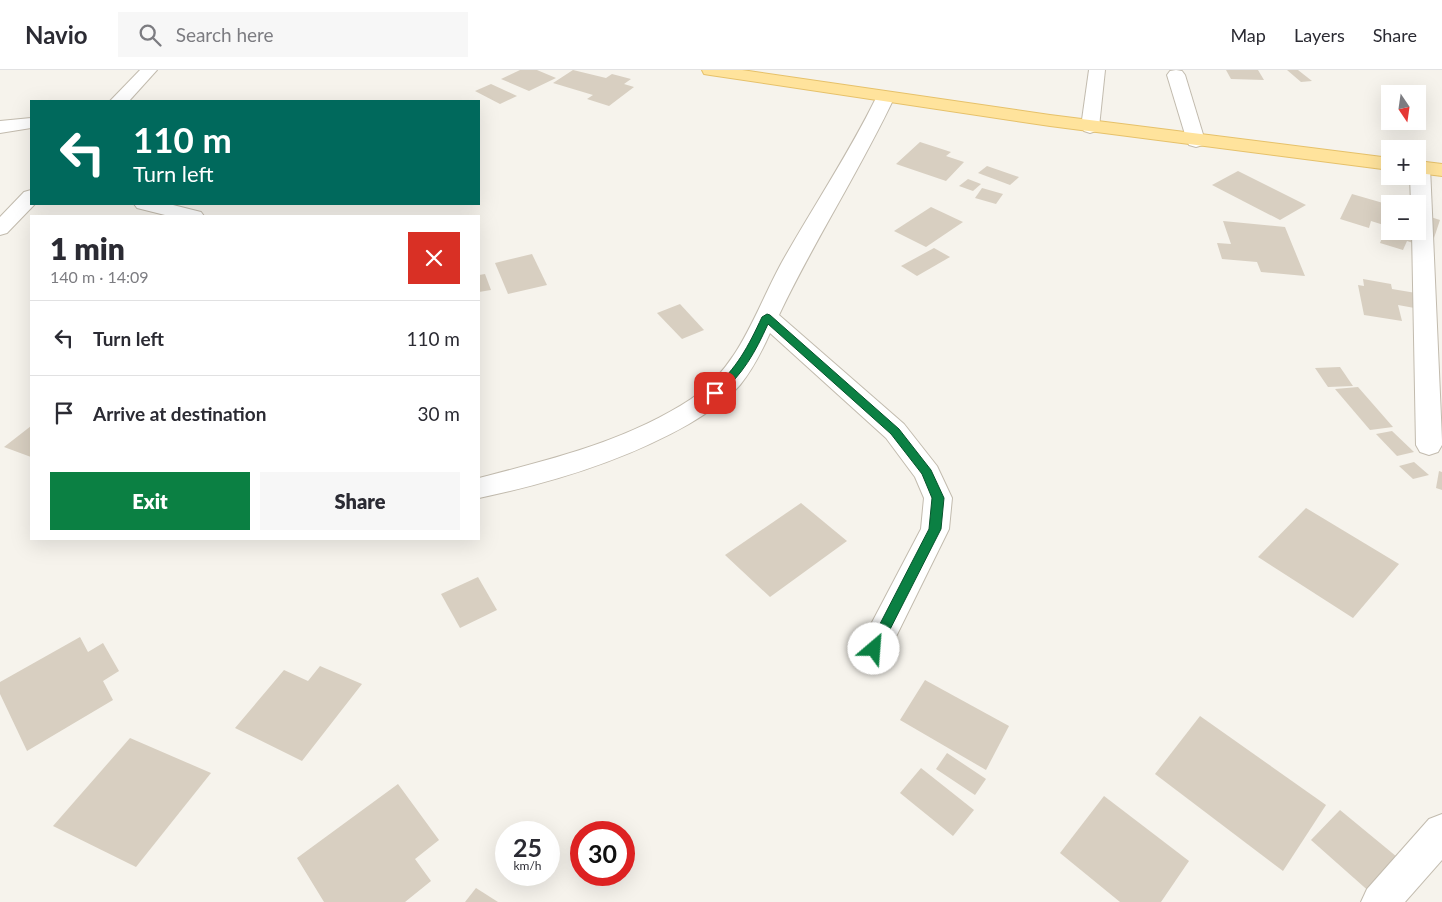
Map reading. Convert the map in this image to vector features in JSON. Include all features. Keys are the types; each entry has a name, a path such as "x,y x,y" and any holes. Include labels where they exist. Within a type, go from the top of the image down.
{"main road":[{"path":"710,70 885,98 1090,127 1381,163"}],"street":[{"path":"120,100 149,70"},
{"path":"1090,127 1097,70"},
{"path":"1176,75 1196,141"},
{"path":"480,488 575,463 648,435 701,405 730,380 748,357 806,239 858,151 885,98"},
{"path":"0,127 30,123"},
{"path":"1426,168 1429,445"},
{"path":"0,229 30,197"},
{"path":"147,205 189,215"},
{"path":"767,317 895,431 927,472 938,498 935,529 874,649"},
{"path":"1380,902 1442,832"}],"building":[{"path":"520,70 537,70 556,78 529,91 501,79"},
{"path":"573,70 606,78 612,74 631,79 624,84 634,87 609,106 587,99 593,95 553,83"},
{"path":"1226,70 1258,70 1264,80 1231,79"},
{"path":"1287,70 1298,70 1312,81 1301,82"},
{"path":"491,84 517,96 500,104 475,91"},
{"path":"920,142 951,152 946,156 964,162 946,181 896,164"},
{"path":"987,166 1019,177 1010,185 978,173"},
{"path":"1238,171 1306,205 1280,220 1212,185"},
{"path":"968,179 981,184 973,191 959,186"},
{"path":"982,188 1003,194 996,204 975,198"},
{"path":"1352,194 1381,202 1381,224 1371,221 1369,228 1340,219"},
{"path":"931,207 963,222 926,247 894,231"},
{"path":"1426,216 1440,220 1433,241 1425,247 1407,241 1403,250 1380,243 1381,240 1426,240"},
{"path":"1223,221 1285,227 1305,276 1261,272 1257,262 1222,259 1217,243 1231,244"},
{"path":"934,248 950,257 917,276 901,266"},
{"path":"532,254 547,285 508,294 495,263"},
{"path":"485,274 491,290 480,292 480,275"},
{"path":"1363,279 1391,284 1392,289 1416,293 1420,309 1398,305 1402,321 1364,315 1358,285 1364,286"},
{"path":"680,304 704,330 682,339 657,313"},
{"path":"1340,367 1353,386 1328,387 1315,368"},
{"path":"1358,387 1393,427 1370,430 1335,389"},
{"path":"30,427 30,457 4,447"},
{"path":"1392,431 1414,452 1397,456 1376,434"},
{"path":"1414,462 1429,475 1413,479 1399,466"},
{"path":"1439,471 1442,472 1442,490 1436,488"},
{"path":"801,503 847,541 770,597 725,555"},
{"path":"1306,508 1399,564 1353,618 1258,557"},
{"path":"478,577 497,610 460,628 441,594"},
{"path":"80,637 88,652 103,643 119,671 103,681 113,700 27,751 0,694 0,682"},
{"path":"320,666 362,684 302,761 235,728 284,670 308,681"},
{"path":"925,680 1009,726 986,770 900,720"},
{"path":"1200,716 1326,805 1283,871 1155,774"},
{"path":"130,738 211,773 136,867 53,826"},
{"path":"947,753 986,779 975,795 936,769"},
{"path":"921,768 974,810 953,836 900,793"},
{"path":"398,784 439,840 415,859 431,881 405,902 324,902 297,858"},
{"path":"1104,796 1189,861 1161,902 1120,902 1060,853"},
{"path":"1340,810 1414,871 1388,902 1381,902 1311,840"},
{"path":"476,888 498,902 465,902"}],"route":[{"path":"715,393 730,380 748,357 767,317 895,431 927,472 938,498 935,529 874,649"}]}
